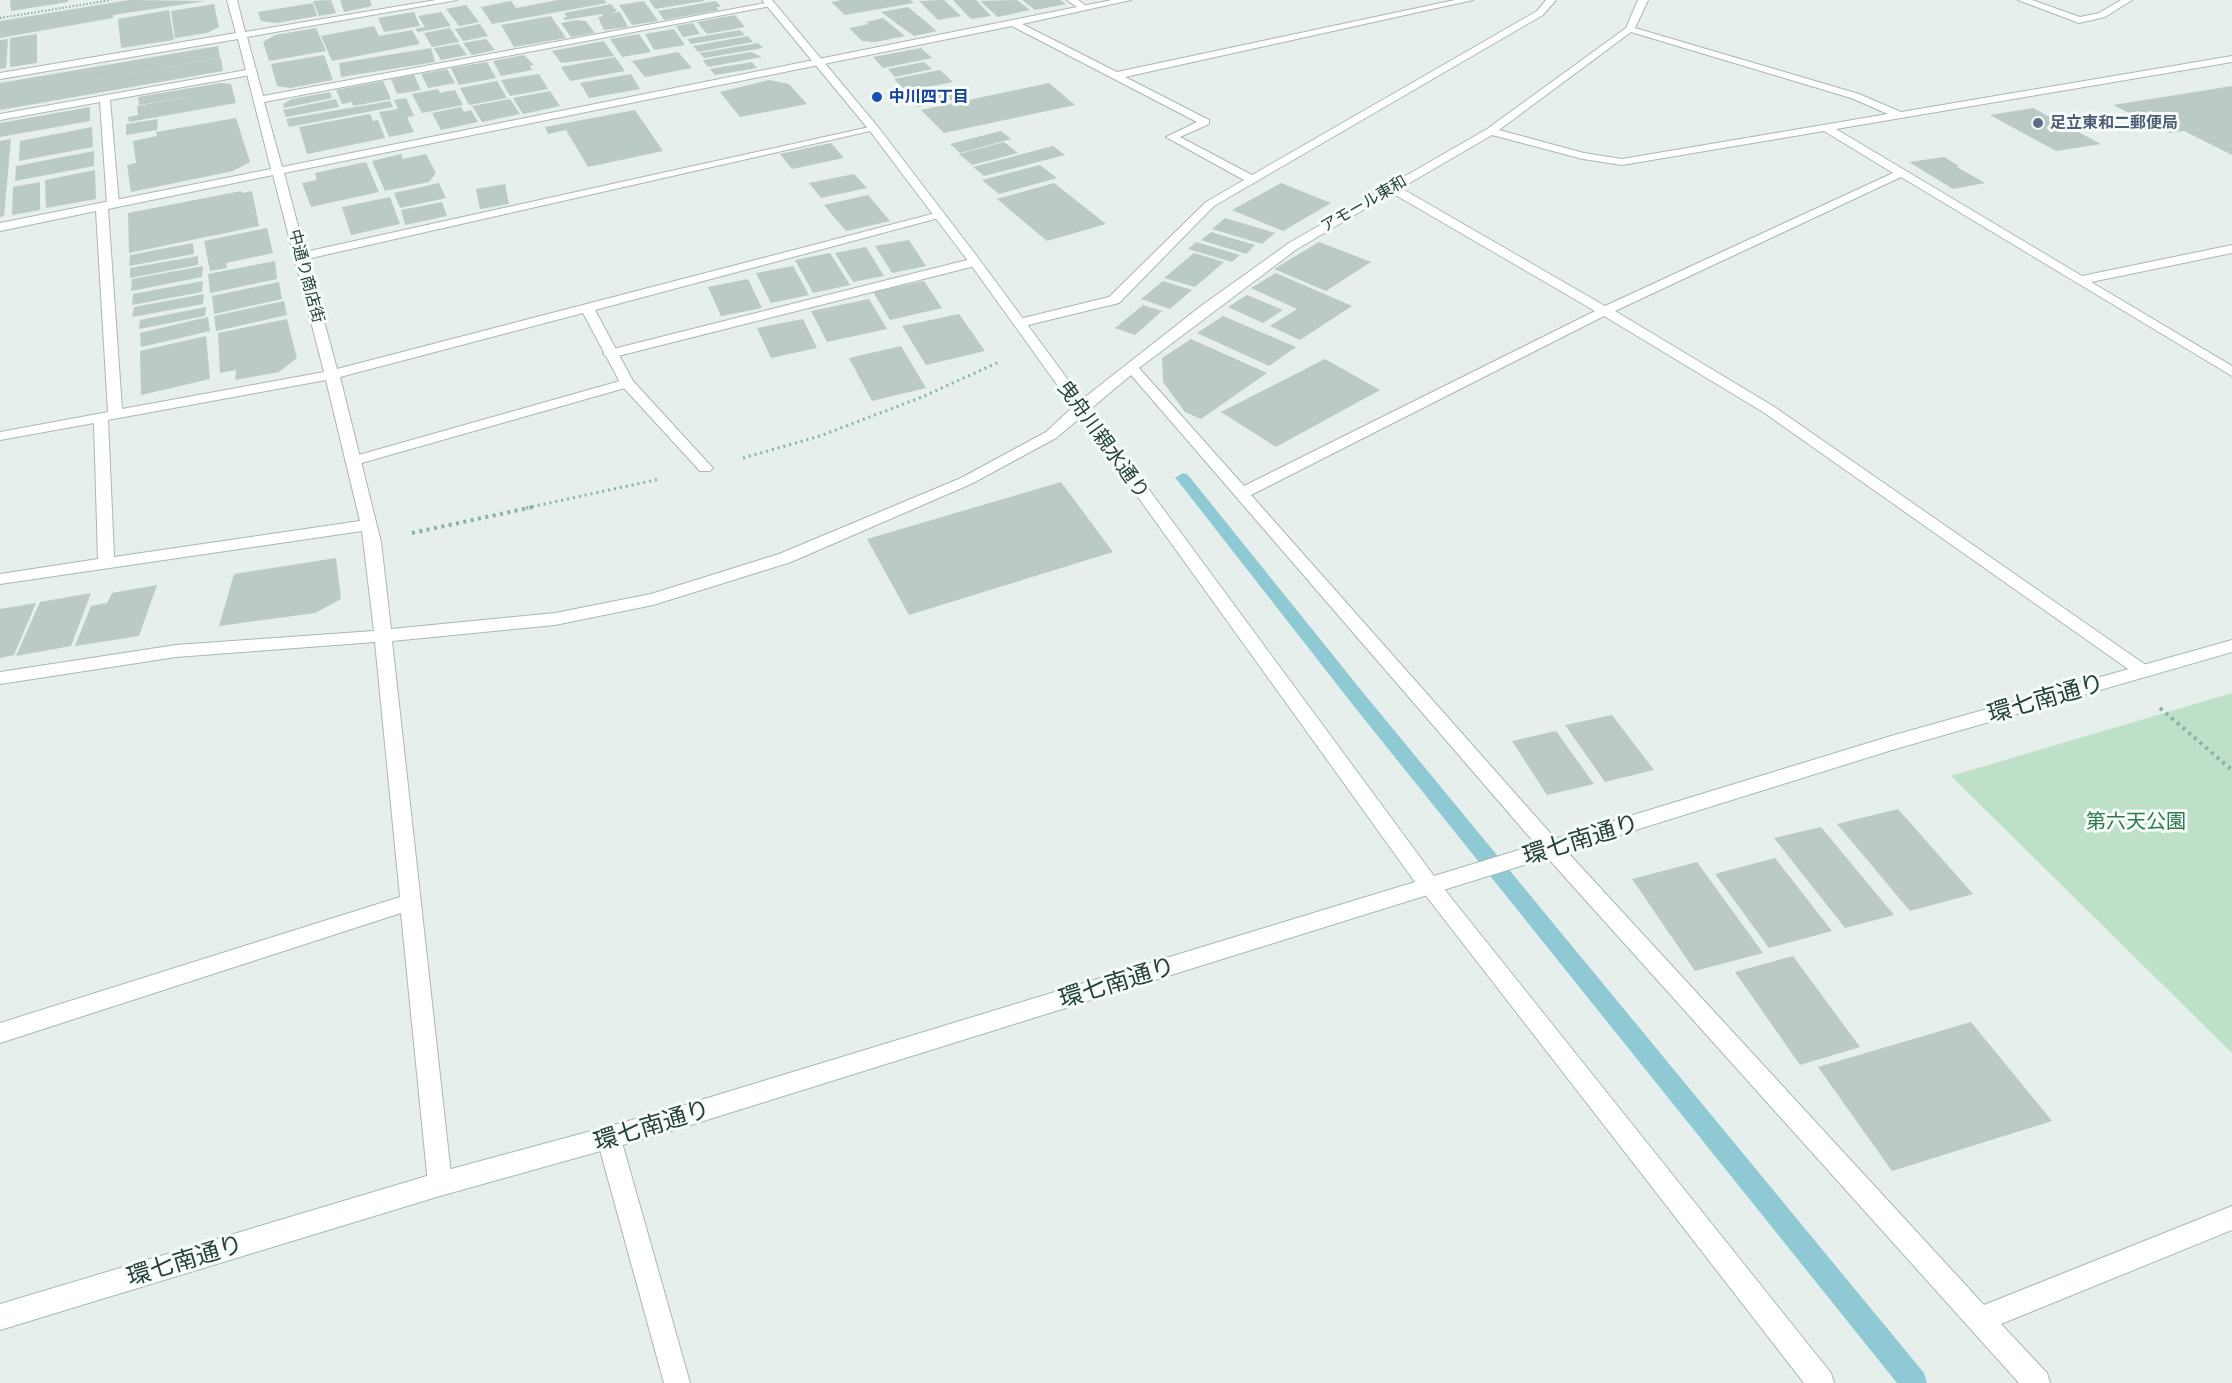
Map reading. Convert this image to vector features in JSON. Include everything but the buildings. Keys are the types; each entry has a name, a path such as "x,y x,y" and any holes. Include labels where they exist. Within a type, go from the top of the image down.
{"street":[{"name":"中通り商店街","path":"232,0 332,375 374,552 440,1185"},
{"path":"0,76 452,0"},
{"path":"1072,0 1084,8"},
{"path":"0,227 1126,0"},
{"path":"1118,75 1468,0"},
{"path":"1020,323 1114,300 1210,204 1530,19 1540,13 1551,0"},
{"name":"アモール東和","path":"0,678 176,651 382,636 555,619 653,599 785,558 966,481 1050,435 1080,408 1206,309 1293,246 1491,131 1630,29 1643,0"},
{"path":"2023,0 2079,20 2102,15 2127,0"},
{"path":"259,100 769,2"},
{"name":"曳舟川親水通り","path":"769,2 874,129 975,262 1430,886 1821,1383"},
{"path":"1014,23 1118,75 1204,122 1171,137 1251,179"},
{"path":"1630,29 1742,60 1855,96 1899,115"},
{"path":"1491,131 1583,156 1622,162 2232,59"},
{"path":"0,117 252,72"},
{"path":"105,99 108,205 106,564"},
{"path":"1827,128 2232,372"},
{"path":"301,257 874,129"},
{"path":"1242,493 1605,311 1901,173"},
{"path":"1392,188 1605,311 1768,409 2144,672"},
{"path":"0,436 332,375 940,216"},
{"path":"2080,280 2232,249"},
{"path":"610,354 975,262"},
{"path":"587,308 627,383 705,468"},
{"path":"1132,368 1552,849 1982,1319 2037,1383"},
{"path":"353,461 627,383"},
{"path":"0,579 369,525"},
{"name":"環七南通り","path":"0,1317 440,1185 609,1139 1891,743 2232,646"},
{"path":"0,1034 410,902"},
{"path":"609,1139 677,1383"},
{"path":"1982,1319 2232,1218"}],"path":[{"path":"0,18 111,0"},
{"path":"2159,707 2232,770"}],"green space":[{"name":"第六天公園","path":"2232,693 2232,1053 1951,776"}],"waterway":[{"path":"1183,478 1359,700 1914,1383"}],"place":[{"name":"中川四丁目","path":"877,97"},
{"name":"足立東和二郵便局","path":"2038,123"}]}
